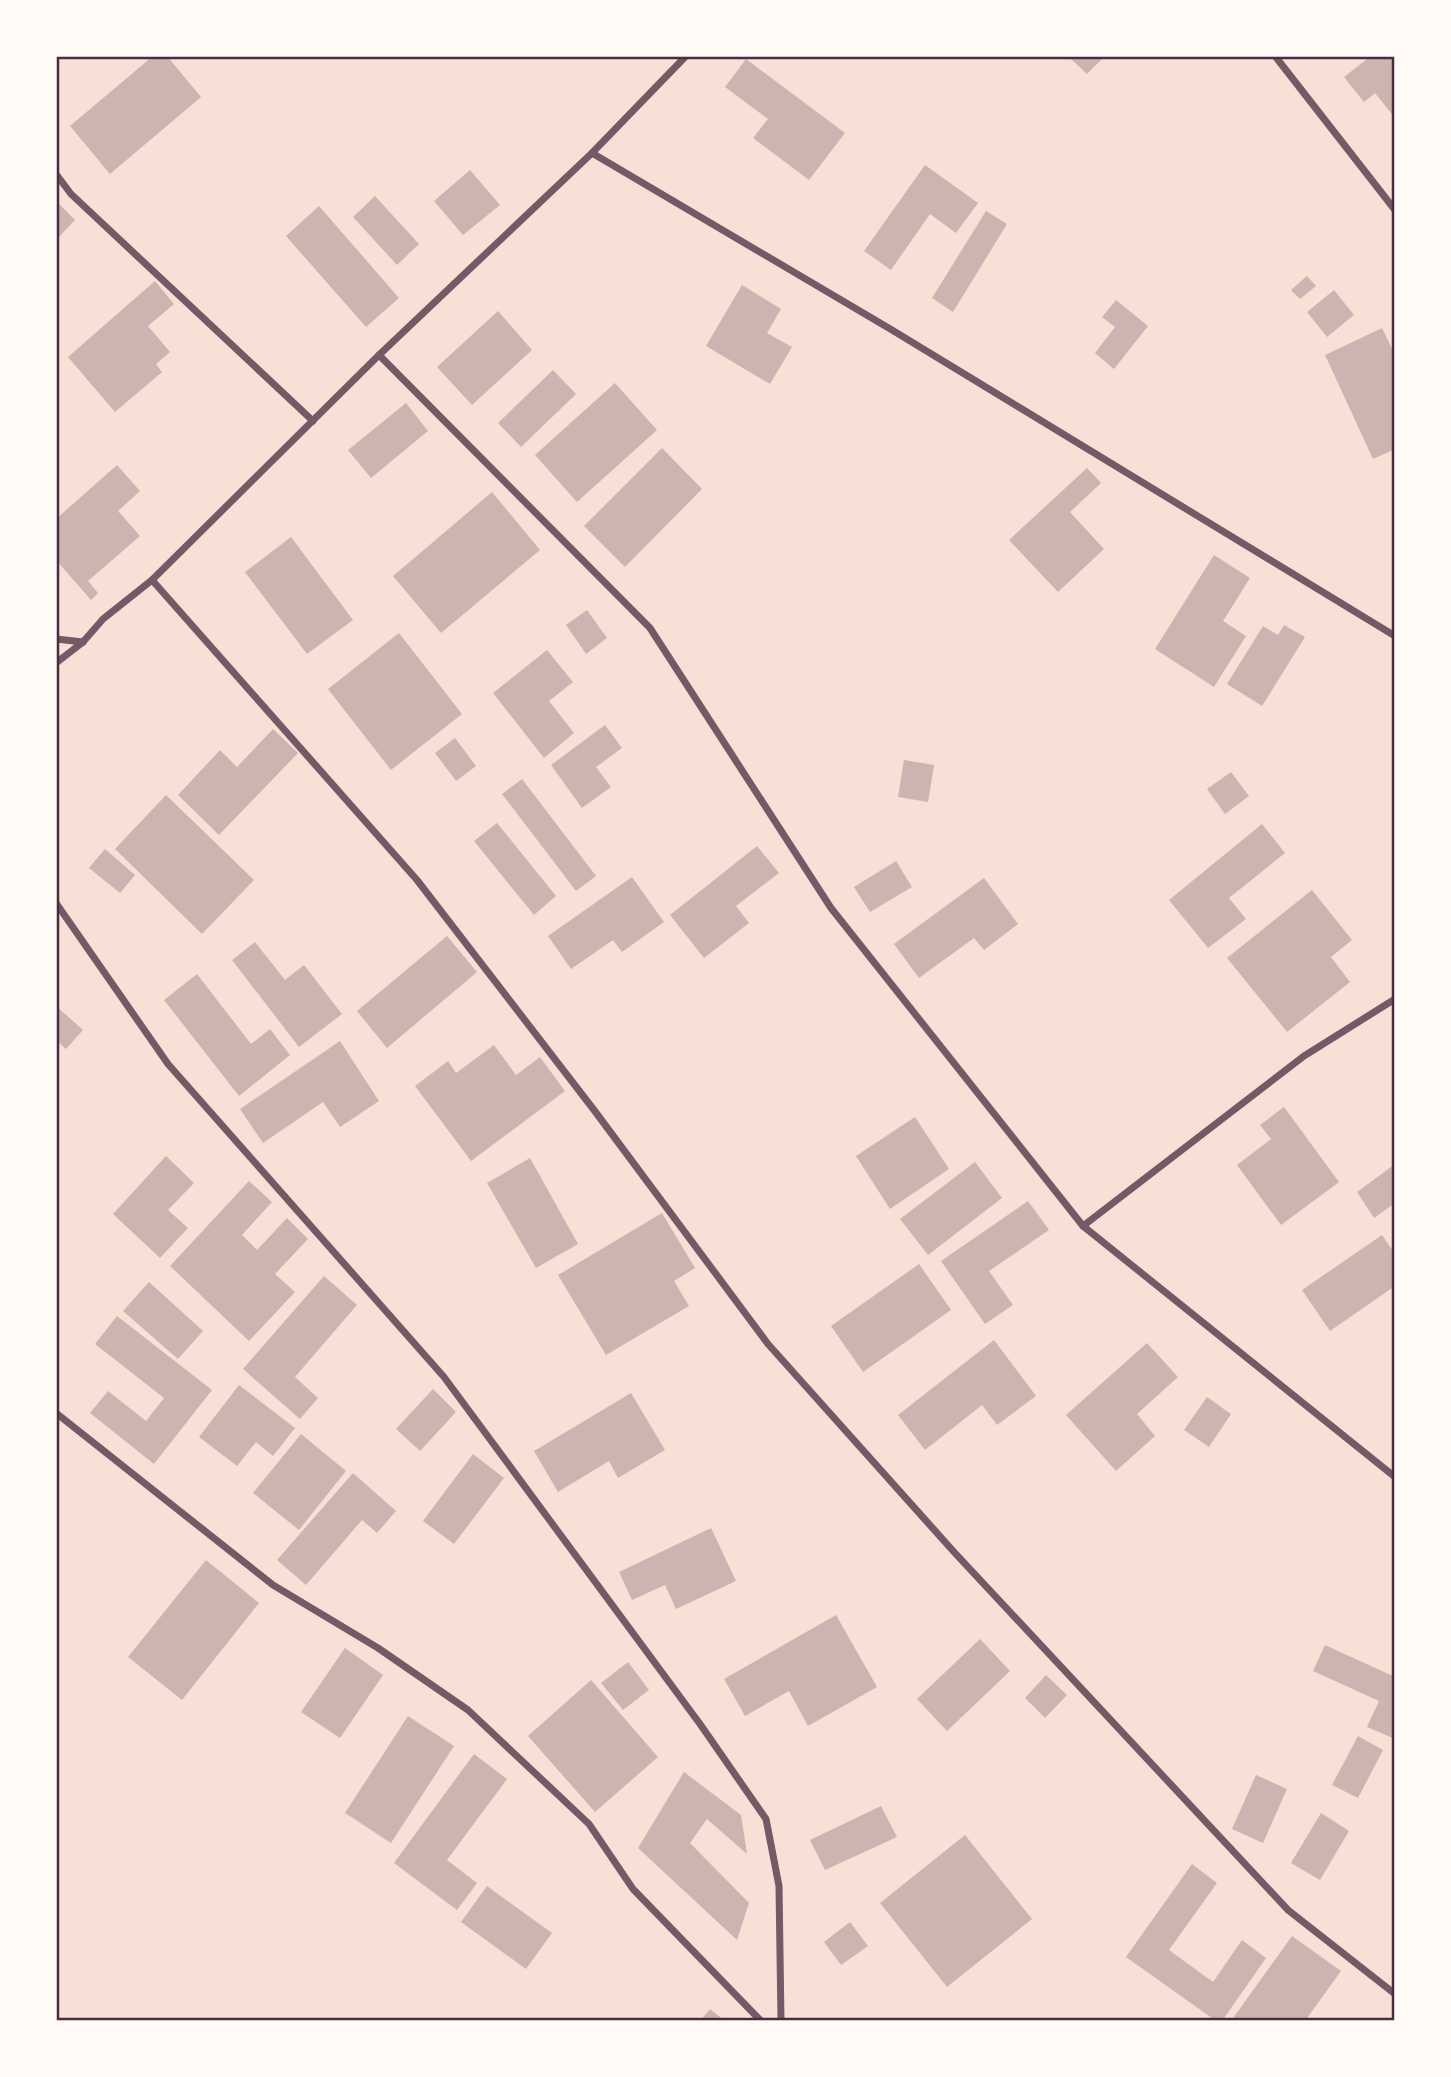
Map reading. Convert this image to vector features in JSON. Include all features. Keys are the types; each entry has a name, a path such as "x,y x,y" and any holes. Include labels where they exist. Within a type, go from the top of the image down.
{"street":[{"path":"56,663 83,642 103,619 152,580 379,355 592,153 686,56"},
{"path":"1275,56 1395,210"},
{"path":"592,153 892,330 1395,636"},
{"path":"56,174 71,194 313,421"},
{"path":"379,355 650,628 831,908 1083,1226 1395,1477"},
{"path":"152,580 417,880 602,1121 768,1344 954,1552 1288,1910 1395,1994"},
{"path":"56,639 83,642"},
{"path":"56,903 168,1064 444,1377 766,1819 779,1886 781,2021"},
{"path":"1083,1226 1304,1056 1395,999"},
{"path":"56,1413 273,1585 379,1648 468,1710 589,1824 633,1889 761,2021"}],"building":[{"path":"153,56 167,56 201,97 110,174 70,126"},
{"path":"1068,56 1105,56 1087,74"},
{"path":"1371,56 1395,56 1395,118 1375,93 1364,102 1344,77"},
{"path":"746,59 845,133 809,180 753,138 768,119 725,87"},
{"path":"925,165 978,203 956,233 930,214 891,270 864,251"},
{"path":"470,170 500,205 463,235 434,201"},
{"path":"375,196 419,244 397,265 353,217"},
{"path":"56,201 75,220 56,240"},
{"path":"319,206 399,298 366,327 286,236"},
{"path":"986,211 1007,224 953,312 932,298"},
{"path":"1307,276 1316,286 1300,299 1291,290"},
{"path":"155,281 174,304 148,326 170,352 156,364 162,372 115,412 68,357"},
{"path":"742,285 781,309 767,333 792,347 770,384 706,346"},
{"path":"1334,290 1354,315 1327,337 1307,312"},
{"path":"1116,300 1148,326 1114,369 1095,353 1115,327 1102,317"},
{"path":"498,311 532,350 472,405 437,367"},
{"path":"1382,328 1395,355 1395,449 1373,459 1325,355"},
{"path":"553,370 576,394 521,447 498,423"},
{"path":"615,383 657,430 577,502 535,455"},
{"path":"406,403 428,431 371,478 348,450"},
{"path":"662,448 702,489 625,567 584,526"},
{"path":"117,465 140,491 118,511 140,536 88,581 98,593 91,600 56,560 56,519"},
{"path":"1087,468 1101,483 1070,512 1104,549 1058,592 1009,540"},
{"path":"492,492 540,550 441,633 393,576"},
{"path":"291,537 353,620 307,654 245,572"},
{"path":"1214,555 1250,578 1223,621 1246,636 1214,687 1155,649"},
{"path":"587,610 607,638 586,654 566,625"},
{"path":"1284,625 1305,637 1262,706 1227,684 1263,626 1278,635"},
{"path":"399,633 462,714 391,770 328,689"},
{"path":"547,650 573,682 549,701 574,733 544,758 493,693"},
{"path":"605,725 622,748 596,767 611,787 582,808 551,765"},
{"path":"273,729 298,753 219,835 178,795 220,750 237,767"},
{"path":"455,738 476,766 456,781 435,753"},
{"path":"904,760 934,765 928,802 898,797"},
{"path":"1231,772 1249,796 1225,814 1207,789"},
{"path":"522,779 596,876 576,891 502,794"},
{"path":"166,795 254,880 202,934 115,849"},
{"path":"497,823 556,896 534,915 474,841"},
{"path":"1262,824 1285,853 1229,898 1246,919 1208,948 1169,900"},
{"path":"757,846 779,873 736,906 749,923 704,958 670,915"},
{"path":"105,849 135,875 120,893 89,868"},
{"path":"896,861 912,887 870,912 854,887"},
{"path":"632,877 664,922 622,952 613,940 571,969 548,936"},
{"path":"984,878 1018,924 984,950 974,938 919,978 894,944"},
{"path":"1312,890 1352,940 1331,957 1350,982 1287,1032 1227,958"},
{"path":"447,936 477,972 387,1048 357,1011"},
{"path":"255,942 285,980 304,965 342,1014 299,1047 232,960"},
{"path":"197,974 251,1044 270,1029 290,1055 239,1096 164,1000"},
{"path":"56,1006 83,1030 66,1049 56,1040"},
{"path":"340,1041 379,1101 340,1127 323,1102 263,1143 240,1109"},
{"path":"494,1045 516,1075 540,1057 565,1091 471,1161 415,1086 448,1061 456,1073"},
{"path":"1284,1107 1339,1182 1281,1225 1237,1165 1271,1139 1260,1125"},
{"path":"915,1117 949,1169 890,1209 856,1156"},
{"path":"166,1156 194,1183 168,1210 188,1228 160,1258 113,1214"},
{"path":"530,1158 578,1244 536,1268 487,1183"},
{"path":"975,1162 1002,1198 928,1255 900,1219"},
{"path":"1395,1164 1395,1203 1374,1218 1357,1192"},
{"path":"249,1181 272,1202 242,1235 257,1250 287,1218 308,1239 275,1274 295,1292 249,1341 170,1266"},
{"path":"1028,1201 1049,1230 989,1271 1013,1305 985,1324 941,1261"},
{"path":"662,1213 695,1268 674,1281 689,1306 606,1355 558,1275"},
{"path":"1382,1235 1395,1254 1395,1286 1330,1331 1302,1290"},
{"path":"919,1264 951,1310 863,1372 831,1326"},
{"path":"324,1276 357,1305 295,1377 318,1398 300,1419 243,1369"},
{"path":"149,1282 203,1331 178,1359 123,1311"},
{"path":"117,1316 212,1390 154,1464 90,1413 108,1391 146,1421 164,1398 95,1344"},
{"path":"994,1340 1036,1396 997,1425 982,1405 925,1450 898,1415"},
{"path":"1147,1343 1178,1377 1137,1414 1155,1436 1116,1471 1066,1415"},
{"path":"239,1385 295,1428 273,1456 256,1442 237,1466 199,1437"},
{"path":"433,1389 456,1412 420,1451 396,1429"},
{"path":"631,1393 665,1450 618,1478 609,1461 558,1492 534,1451"},
{"path":"1207,1397 1231,1414 1209,1447 1184,1430"},
{"path":"301,1434 346,1471 299,1530 253,1493"},
{"path":"473,1454 504,1478 454,1544 423,1521"},
{"path":"353,1473 396,1511 377,1533 362,1520 306,1585 277,1560"},
{"path":"711,1528 736,1581 676,1609 665,1585 632,1600 619,1572"},
{"path":"206,1560 259,1603 182,1700 128,1657"},
{"path":"836,1615 877,1687 808,1726 789,1691 745,1716 724,1679"},
{"path":"980,1639 1010,1671 947,1731 917,1699"},
{"path":"1325,1645 1395,1677 1395,1739 1367,1727 1379,1701 1313,1671"},
{"path":"345,1648 383,1675 340,1738 301,1712"},
{"path":"628,1662 649,1690 623,1710 601,1683"},
{"path":"1046,1675 1067,1695 1045,1718 1025,1698"},
{"path":"591,1680 658,1757 595,1812 528,1736"},
{"path":"408,1716 454,1746 391,1843 345,1813"},
{"path":"1358,1736 1383,1750 1358,1798 1332,1785"},
{"path":"474,1754 507,1779 447,1860 477,1883 457,1910 394,1863"},
{"path":"684,1772 741,1815 747,1854 707,1819 690,1843 749,1903 737,1940 638,1848"},
{"path":"1256,1775 1287,1789 1263,1843 1232,1829"},
{"path":"881,1806 897,1837 825,1870 810,1840"},
{"path":"1321,1813 1349,1831 1320,1880 1291,1863"},
{"path":"965,1835 1032,1919 947,1987 880,1903"},
{"path":"1192,1864 1217,1883 1169,1950 1213,1982 1242,1940 1266,1958 1222,2021 1216,2021 1126,1957"},
{"path":"487,1886 552,1933 526,1969 461,1922"},
{"path":"850,1922 868,1946 841,1965 824,1942"},
{"path":"1292,1936 1341,1971 1305,2021 1231,2021"},
{"path":"710,2009 725,2021 700,2021"}]}
